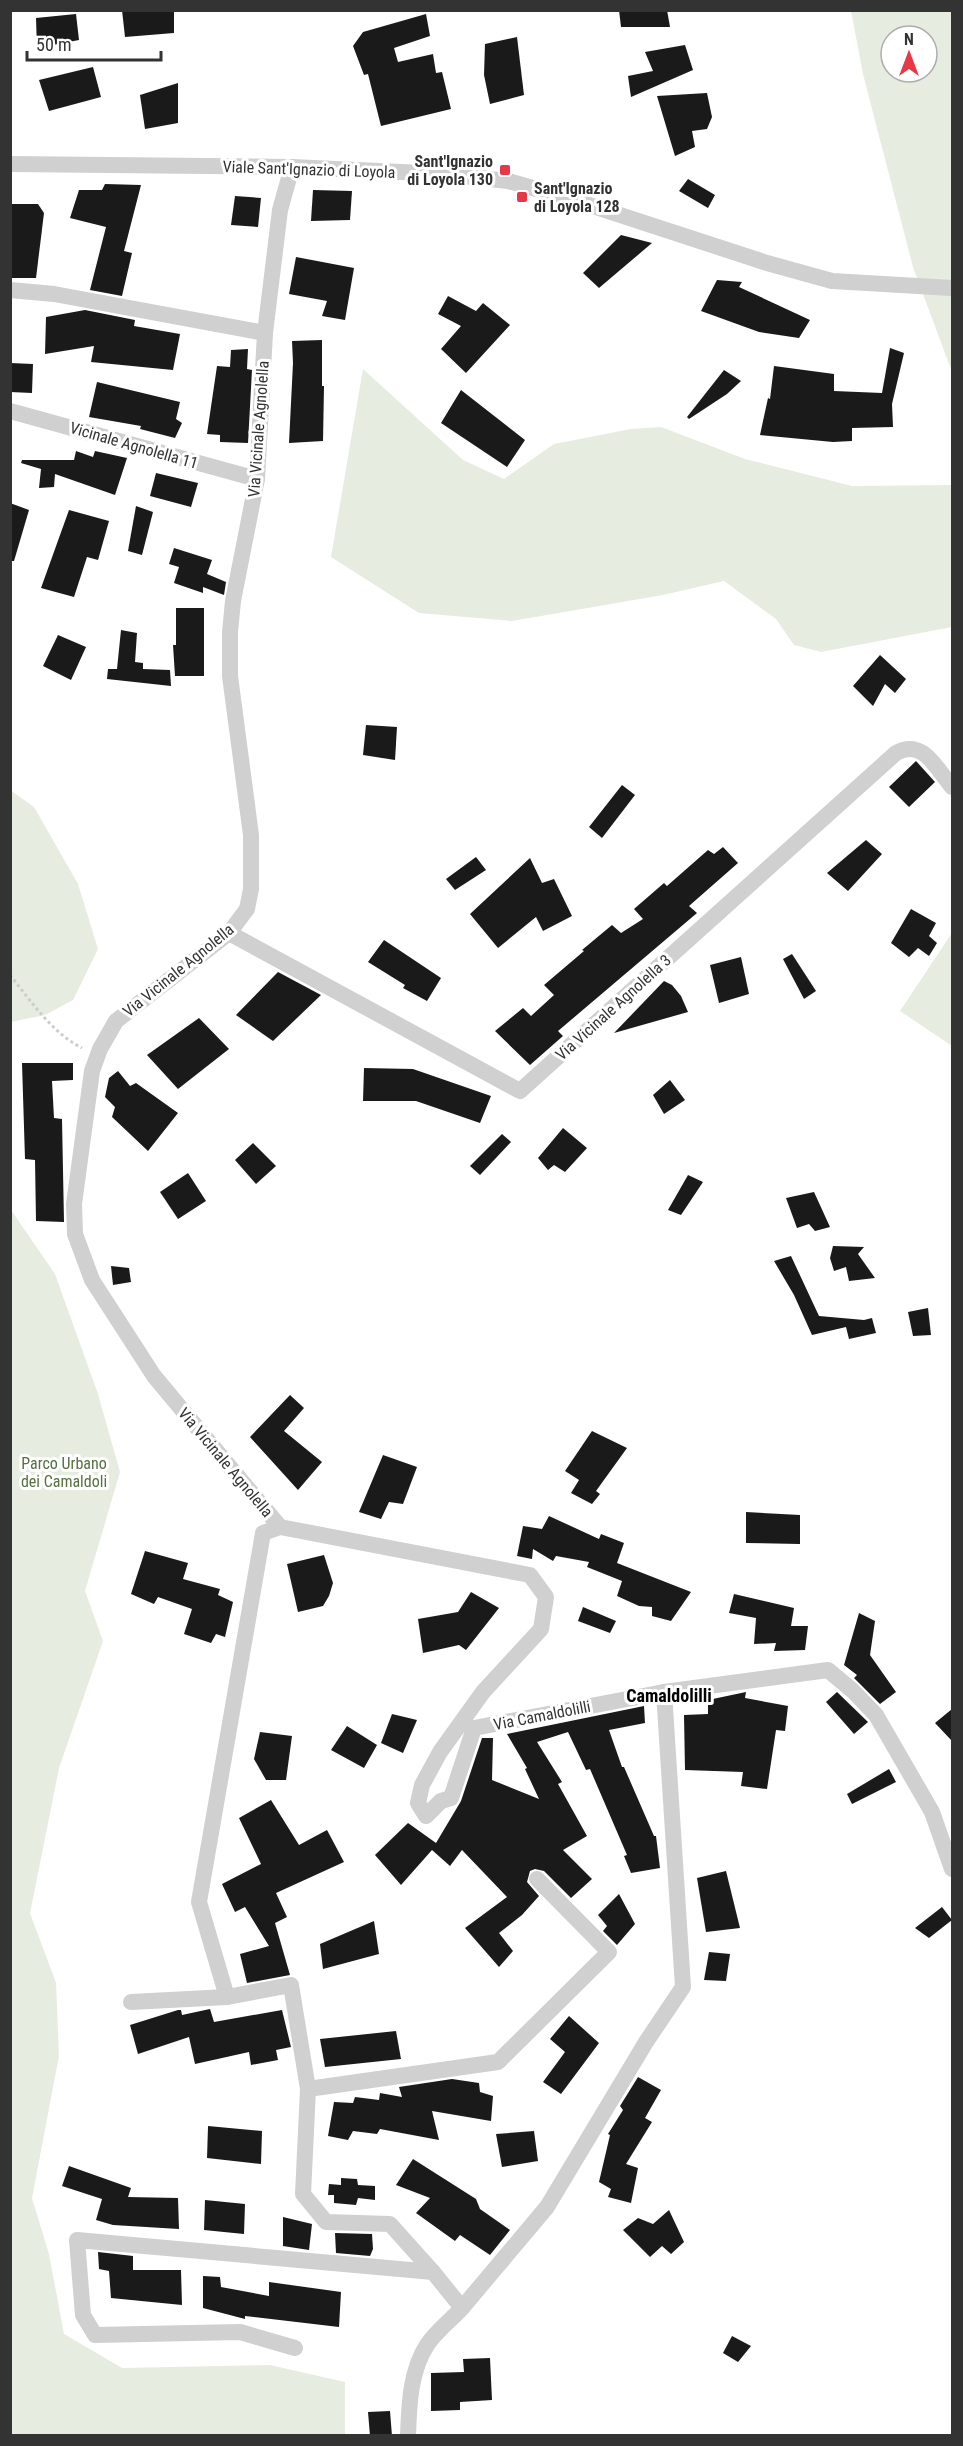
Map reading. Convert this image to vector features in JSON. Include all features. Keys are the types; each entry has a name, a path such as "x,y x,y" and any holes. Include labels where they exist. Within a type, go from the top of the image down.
{"street":[{"name":"Viale Sant'Ignazio di Loyola","path":"10,164 292,167 445,174 508,181 568,198 767,263 832,281 952,288"},
{"name":"Via Vicinale Agnolella","path":"280,1527 154,1376 88,1270 75,1234 74,1204 92,1071 116,1021 229,933 246,909 251,889 252,835 230,676 230,632 233,601 257,479 265,333 280,210 292,167"},
{"path":"10,290 54,294 265,333"},
{"name":"Vicinale Agnolella 11","path":"10,411 257,479"},
{"name":"Via Vicinale Agnolella 3","path":"229,933 520,1091 896,753 907,747 920,749 952,787"},
{"path":"227,1997 199,1902 263,1533 280,1527"},
{"name":"Via Camaldolilli","path":"280,1527 530,1575 546,1597 540,1629 483,1692 435,1760 422,1785 418,1803 426,1816 441,1802 451,1798 474,1728 664,1692 828,1670 876,1715 932,1812 952,1869"},
{"path":"408,2436 410,2400 419,2359 428,2343 462,2308 547,2207 646,2042 683,1987 664,1692"},
{"path":"308,2090 498,2062 609,1952 537,1879"},
{"path":"131,2002 227,1997 291,1985 308,2090 303,2194 326,2222 390,2224 462,2308"},
{"path":"295,2348 240,2332 95,2335 83,2315 77,2240 433,2272"}],"path":[{"path":"10,975 65,1040 97,1057"}],"green space":[{"path":"851,11 952,11 952,372 913,267 863,74"},
{"path":"363,369 463,460 504,479 554,444 631,429 661,427 745,459 852,486 952,485 952,627 821,652 794,645 776,619 724,581 663,595 512,621 419,613 331,557"},
{"path":"10,790 34,807 78,884 98,949 73,1000 45,1015 11,1022"},
{"path":"952,933 952,1046 900,1011"},
{"name":"Parco Urbano dei Camaldoli","path":"11,1210 55,1274 98,1394 120,1472 85,1591 103,1641 59,1768 30,1913 56,1983 59,2056 32,2198 49,2254 64,2334 122,2368 270,2365 345,2382 345,2435 11,2435"}],"building":[{"path":"122,10 174,10 174,33 125,37"},
{"path":"619,10 667,10 670,27 621,27"},
{"path":"76,14 79,40 37,48 36,18"},
{"path":"426,14 430,36 394,48 398,62 433,54 436,73 442,72 451,109 381,126 368,74 364,75 353,46 363,32"},
{"path":"517,37 524,95 490,104 484,75 485,44"},
{"path":"685,45 693,70 631,97 628,76 653,71 645,52"},
{"path":"93,67 101,97 49,111 39,80"},
{"path":"178,83 178,123 145,129 140,95"},
{"path":"707,93 712,117 707,129 692,131 695,147 675,156 657,96"},
{"path":"688,179 715,195 708,208 679,191"},
{"path":"105,184 141,185 124,251 132,253 122,296 90,290 106,227 70,218 79,190 102,190"},
{"path":"313,190 352,191 350,220 311,221"},
{"path":"235,196 261,198 258,227 231,225"},
{"path":"12,204 38,204 44,213 36,278 10,278"},
{"path":"621,235 652,243 599,288 583,273"},
{"path":"296,257 354,268 345,320 322,316 327,301 289,294"},
{"path":"717,280 742,282 739,287 810,320 799,338 759,332 701,311"},
{"path":"448,296 476,311 483,303 510,325 466,373 441,349 461,326 438,314"},
{"path":"85,310 135,320 134,326 180,334 173,370 91,362 94,346 45,354 46,317"},
{"path":"322,340 323,441 289,443 292,341"},
{"path":"890,348 904,353 892,404 893,427 852,428 852,441 833,442 760,435 768,398 770,399 774,366 834,374 834,391 882,393"},
{"path":"248,349 247,369 252,370 248,443 220,442 220,435 207,434 217,366 230,367 231,350"},
{"path":"10,363 33,364 32,393 10,392"},
{"path":"724,370 741,381 727,394 689,419 687,417"},
{"path":"97,382 180,402 176,419 182,423 175,438 140,429 141,426 89,417"},
{"path":"461,390 525,440 507,467 441,423"},
{"path":"76,451 93,457 95,451 127,458 115,495 55,474 54,487 39,488 41,469 21,463 22,460 74,460"},
{"path":"156,473 198,483 191,507 150,496"},
{"path":"10,503 29,510 14,561 10,561"},
{"path":"136,506 153,512 142,555 128,551"},
{"path":"69,510 109,521 98,560 87,557 74,597 41,588"},
{"path":"174,548 212,560 207,574 226,582 224,595 203,587 203,593 174,583 179,567 169,564"},
{"path":"176,608 204,608 204,676 175,676 173,645 176,645"},
{"path":"121,630 137,633 135,662 143,663 143,669 170,670 171,686 107,679 108,669 117,669"},
{"path":"58,635 86,647 71,680 43,666"},
{"path":"880,655 906,679 895,693 885,684 873,706 853,686"},
{"path":"366,725 397,727 395,760 363,755"},
{"path":"916,761 935,782 909,807 889,787"},
{"path":"622,785 635,795 602,838 589,827"},
{"path":"866,840 882,854 848,891 827,873"},
{"path":"723,847 738,863 689,906 697,913 558,1031 563,1036 530,1065 495,1031 523,1008 531,1016 554,995 544,985 584,951 582,950 612,925 621,933 643,919 634,909 664,883 667,886 708,850 714,854"},
{"path":"476,857 486,870 455,890 446,879"},
{"path":"530,858 542,883 554,879 572,916 543,931 536,917 498,948 470,914"},
{"path":"911,909 936,923 929,936 937,943 929,956 918,948 909,957 891,943"},
{"path":"384,940 441,978 427,1001 403,988 405,985 368,962"},
{"path":"792,954 816,991 804,999 783,959"},
{"path":"741,957 749,994 719,1003 710,965"},
{"path":"278,972 321,995 273,1041 236,1015"},
{"path":"664,981 672,985 681,996 688,1012 614,1033"},
{"path":"199,1018 229,1049 178,1089 147,1055"},
{"path":"22,1063 73,1063 73,1080 52,1081 54,1118 62,1119 64,1222 36,1221 35,1160 25,1159"},
{"path":"364,1068 413,1069 491,1096 480,1123 416,1101 363,1101"},
{"path":"118,1071 130,1086 136,1083 178,1113 148,1151 112,1117 115,1107 105,1097 109,1078"},
{"path":"670,1080 685,1100 664,1114 653,1095"},
{"path":"563,1128 587,1148 565,1172 554,1165 548,1170 538,1158"},
{"path":"502,1134 511,1142 480,1175 470,1166"},
{"path":"253,1143 276,1166 256,1184 235,1160"},
{"path":"188,1173 206,1201 178,1219 160,1192"},
{"path":"688,1175 703,1182 681,1215 668,1210"},
{"path":"814,1192 830,1227 815,1231 809,1224 797,1228 786,1198"},
{"path":"833,1246 864,1247 858,1254 875,1278 849,1281 846,1267 834,1271 830,1258"},
{"path":"791,1256 819,1316 864,1320 872,1318 876,1333 849,1339 846,1327 812,1335 794,1295 774,1261"},
{"path":"111,1266 129,1268 131,1282 113,1285"},
{"path":"928,1308 931,1335 913,1336 908,1312"},
{"path":"290,1395 304,1408 284,1431 322,1462 298,1490 250,1437"},
{"path":"592,1431 627,1448 596,1491 600,1494 592,1504 571,1493 579,1480 565,1471"},
{"path":"383,1455 417,1467 403,1504 389,1502 381,1519 359,1512"},
{"path":"746,1512 800,1515 800,1544 746,1543"},
{"path":"549,1516 599,1539 601,1534 624,1543 617,1563 691,1592 671,1621 652,1616 652,1607 639,1606 617,1596 622,1581 587,1567 589,1562 556,1556 553,1561 533,1549 532,1559 517,1556 523,1526 542,1529"},
{"path":"145,1551 188,1563 183,1579 220,1589 218,1595 233,1602 225,1637 216,1634 211,1643 184,1634 192,1609 158,1597 154,1604 131,1594"},
{"path":"324,1555 333,1583 329,1596 323,1606 298,1612 287,1564"},
{"path":"471,1592 499,1608 466,1650 459,1645 423,1653 418,1619 458,1612"},
{"path":"734,1594 794,1608 791,1626 808,1626 805,1650 774,1651 776,1643 754,1644 756,1618 729,1613"},
{"path":"583,1607 616,1621 610,1633 578,1621"},
{"path":"859,1613 875,1621 870,1655 896,1692 880,1704 854,1678 857,1675 844,1665"},
{"path":"746,1692 745,1698 788,1706 785,1731 776,1730 767,1789 741,1786 743,1772 685,1770 684,1715 708,1714 708,1700"},
{"path":"837,1692 868,1722 854,1734 826,1702"},
{"path":"644,1706 645,1723 609,1730 622,1767 656,1836 660,1868 631,1873 624,1856 627,1855 590,1769 586,1770 568,1732 537,1742 562,1782 558,1784 587,1836 563,1850 592,1879 571,1898 544,1871 535,1869 530,1871 527,1882 539,1896 522,1915 499,1933 513,1951 499,1967 465,1928 507,1897 462,1850 450,1866 432,1850 401,1885 375,1855 408,1823 436,1843 461,1801 482,1738 493,1738 492,1780 539,1799 525,1769 527,1768 507,1734"},
{"path":"952,1709 952,1741 935,1723"},
{"path":"392,1714 417,1720 403,1753 381,1743"},
{"path":"347,1726 377,1745 364,1768 331,1750"},
{"path":"260,1732 292,1736 286,1780 266,1780 254,1759"},
{"path":"889,1769 896,1782 852,1804 847,1794"},
{"path":"271,1800 299,1845 327,1830 344,1862 276,1893 287,1917 275,1923 290,1975 247,1983 240,1954 269,1946 245,1907 235,1912 222,1884 261,1864 239,1818"},
{"path":"726,1871 740,1928 706,1932 697,1878"},
{"path":"619,1894 635,1924 617,1945 603,1931 607,1926 598,1915"},
{"path":"942,1907 952,1920 929,1938 915,1928"},
{"path":"374,1921 379,1954 323,1969 320,1944"},
{"path":"709,1952 730,1954 726,1981 704,1980"},
{"path":"210,2009 214,2022 282,2010 291,2047 276,2050 278,2060 251,2065 249,2052 195,2064 189,2037 138,2054 130,2025 178,2010 181,2010 182,2015"},
{"path":"569,2016 599,2043 561,2094 543,2082 565,2052 550,2039"},
{"path":"396,2031 401,2059 325,2067 320,2039"},
{"path":"638,2077 661,2090 645,2118 652,2122 626,2164 638,2168 631,2203 608,2197 611,2189 599,2182 610,2135 608,2134 623,2110 620,2106"},
{"path":"452,2079 479,2083 480,2092 493,2096 491,2121 432,2111 439,2140 380,2129 377,2134 353,2131 348,2140 328,2136 334,2102 353,2103 355,2097 379,2100 380,2093 402,2097 399,2087"},
{"path":"208,2126 262,2131 261,2164 207,2158"},
{"path":"534,2131 538,2161 502,2167 496,2134"},
{"path":"413,2159 476,2199 480,2209 510,2230 490,2255 460,2235 455,2241 416,2213 430,2198 396,2185"},
{"path":"69,2166 131,2188 128,2197 178,2198 179,2229 113,2225 96,2220 102,2199 62,2186"},
{"path":"341,2178 357,2179 358,2185 375,2186 375,2200 358,2198 356,2205 334,2203 334,2195 328,2195 329,2184 341,2185"},
{"path":"205,2200 245,2204 244,2234 204,2230"},
{"path":"669,2210 684,2242 671,2254 662,2246 650,2257 623,2230 638,2218 653,2224"},
{"path":"283,2217 312,2224 309,2250 283,2246"},
{"path":"335,2233 372,2234 373,2249 370,2256 336,2253"},
{"path":"98,2252 133,2256 133,2270 181,2270 182,2305 111,2298 109,2271 99,2269"},
{"path":"203,2276 220,2277 221,2287 269,2296 269,2282 341,2292 339,2327 245,2316 245,2319 203,2308"},
{"path":"732,2336 751,2346 738,2362 723,2353"},
{"path":"490,2358 492,2400 460,2402 460,2410 431,2411 431,2373 464,2372 463,2359"},
{"path":"390,2411 392,2436 370,2436 368,2412"}],"place":[{"name":"Sant'Ignazio di Loyola 130","path":"505,170"},
{"name":"Sant'Ignazio di Loyola 128","path":"522,197"}],"district":[{"name":"Camaldolilli","path":"669,1696"}]}
